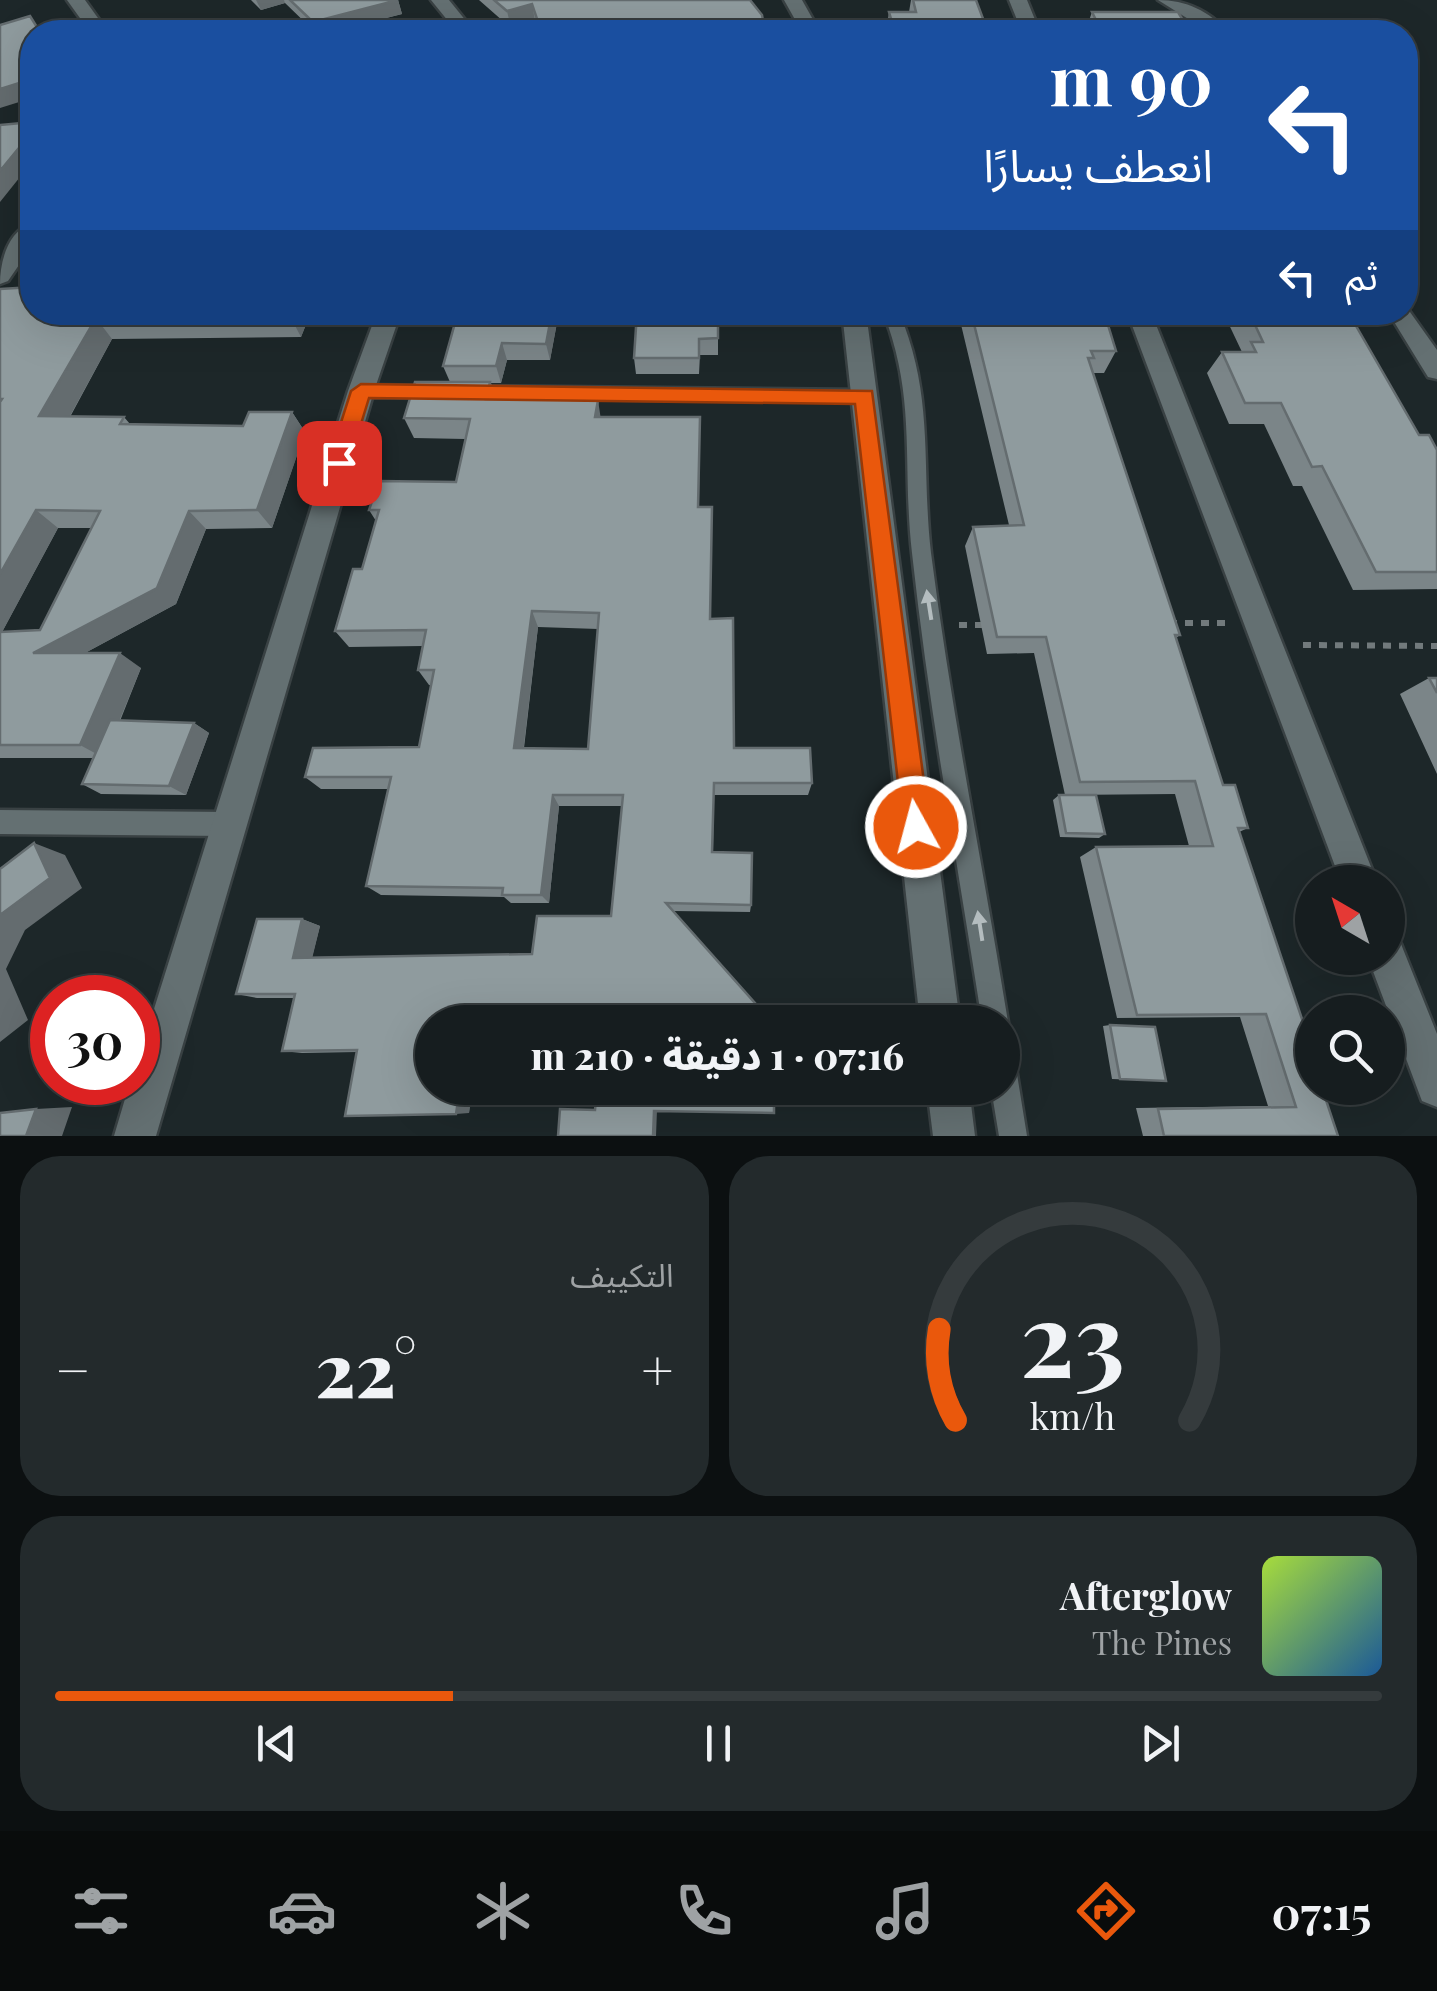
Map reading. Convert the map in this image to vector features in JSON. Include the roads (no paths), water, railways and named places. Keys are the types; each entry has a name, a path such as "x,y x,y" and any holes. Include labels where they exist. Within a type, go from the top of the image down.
{"street":[{"path":"440,0 456,20"},
{"path":"1167,0 1205,20"},
{"path":"0,276 20,247"},
{"path":"135,1136 384,325"},
{"path":"856,325 938,1005"},
{"path":"1144,325 1352,865"},
{"path":"1408,325 1437,370"},
{"path":"1395,975 1437,1086"},
{"path":"950,1105 954,1136"}],"lane":[{"path":"897,325 918,399 919,525 992,1005"},
{"path":"361,391 864,396"},
{"path":"0,822 228,824"},
{"path":"1008,1105 1013,1136"}]}
